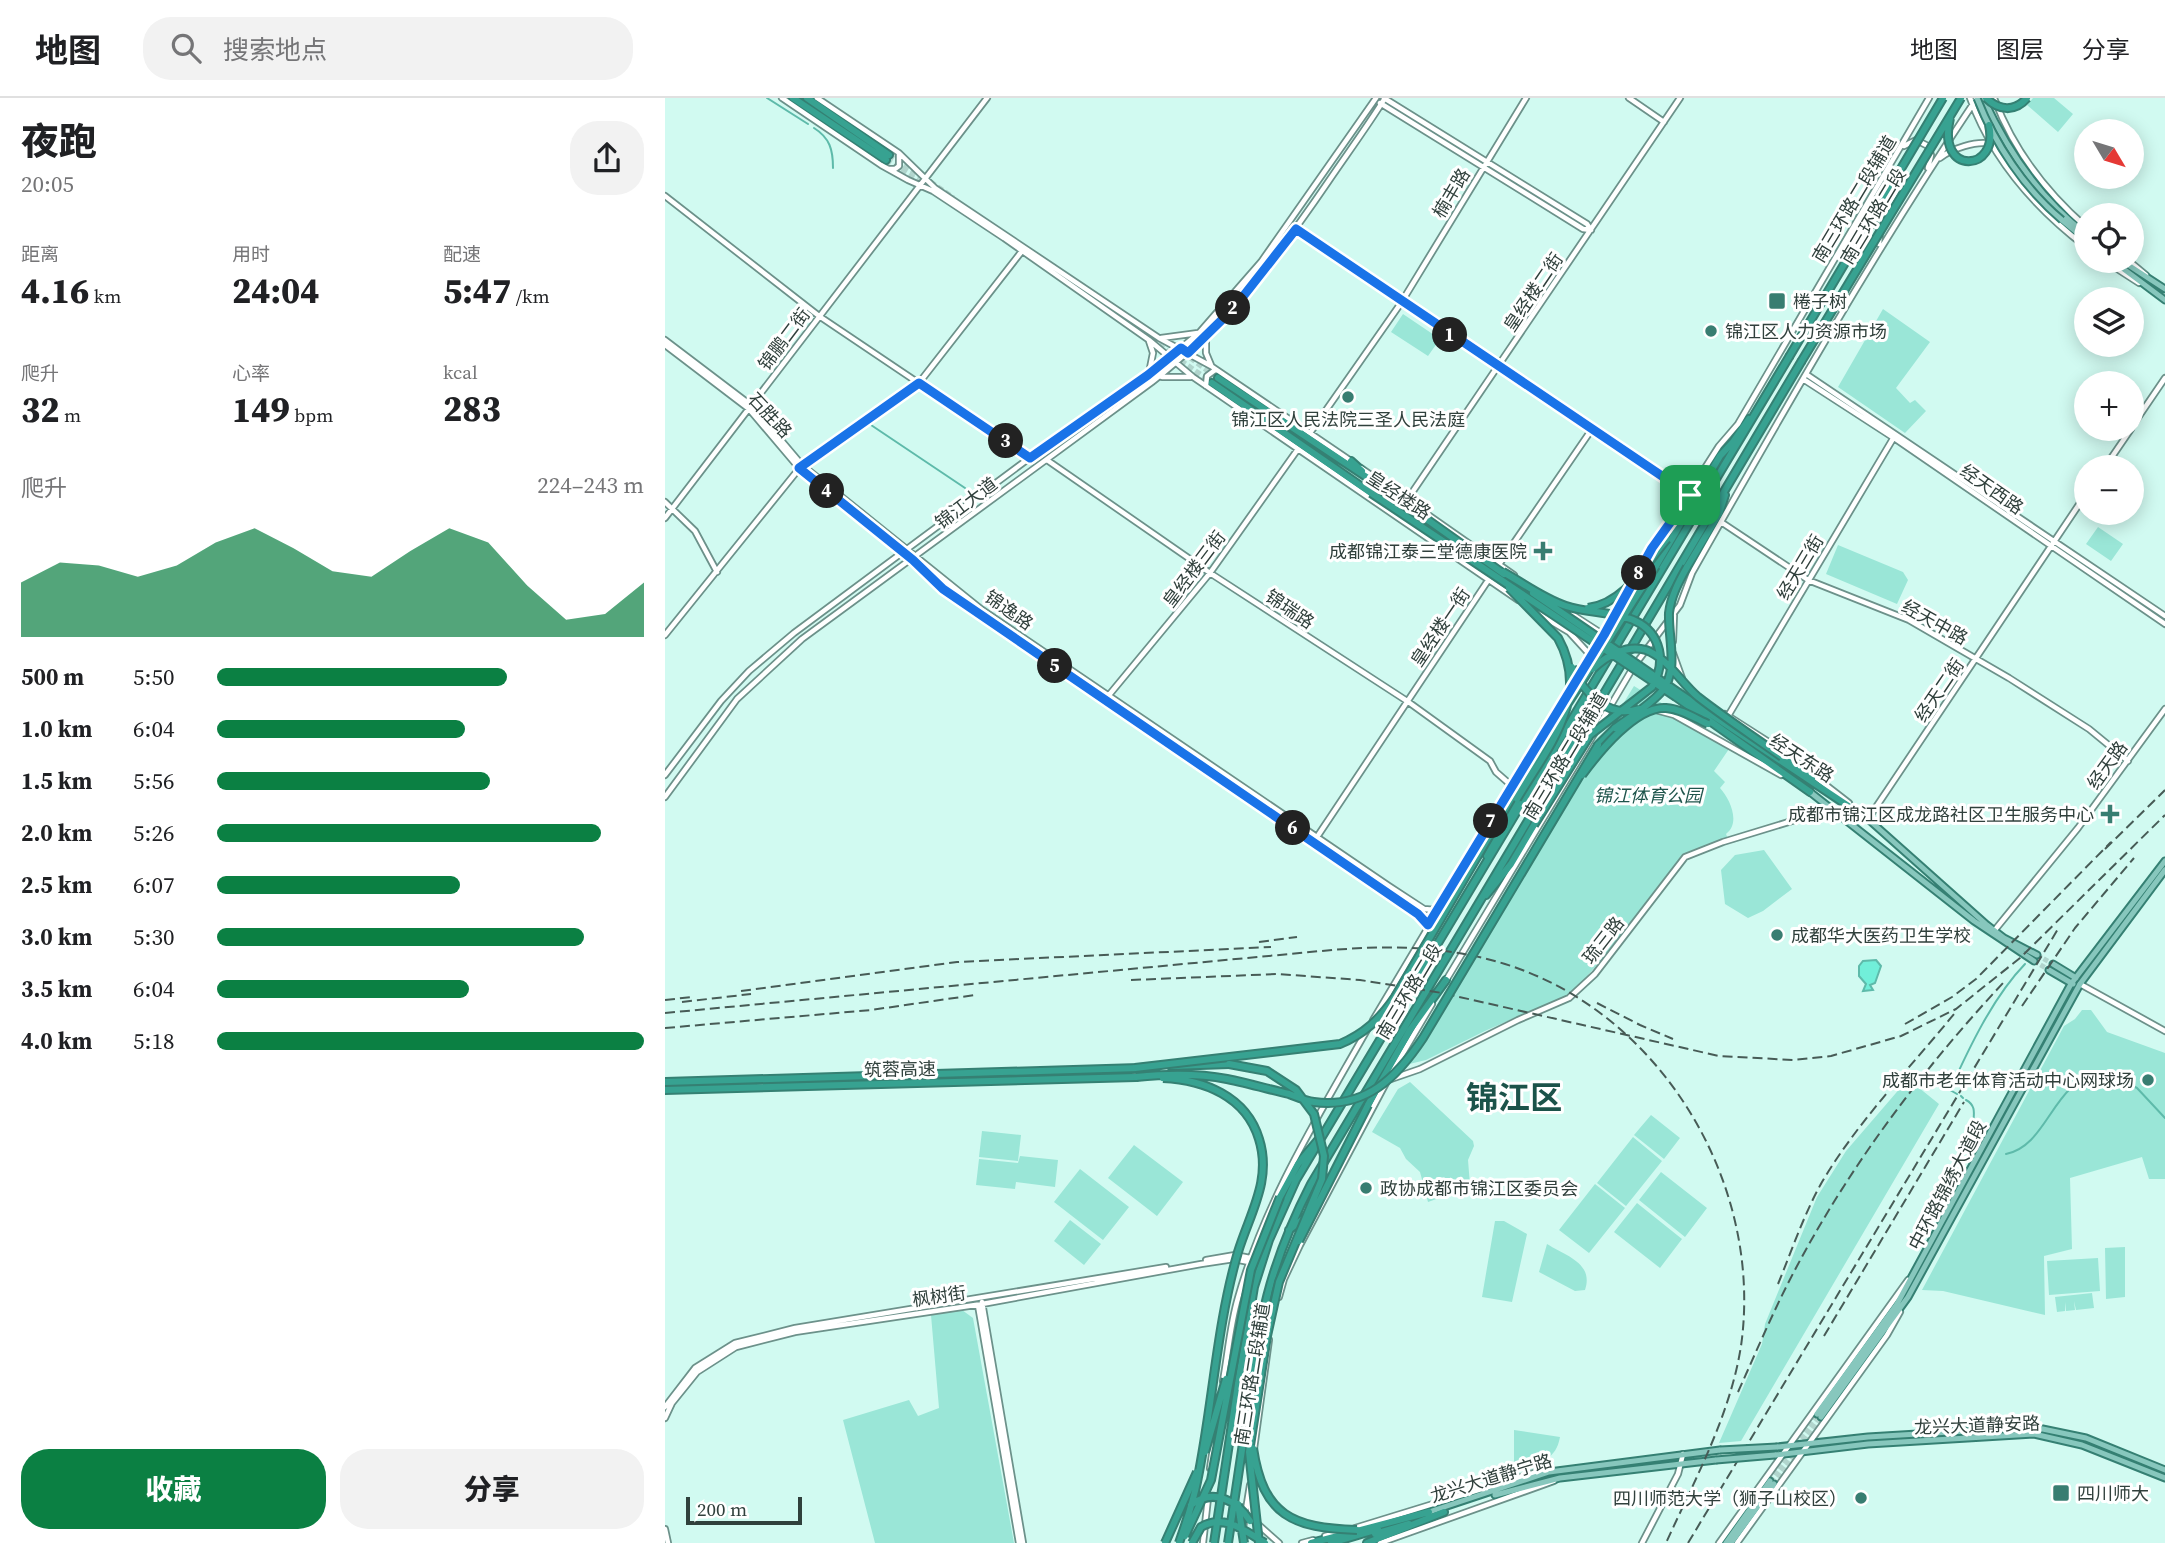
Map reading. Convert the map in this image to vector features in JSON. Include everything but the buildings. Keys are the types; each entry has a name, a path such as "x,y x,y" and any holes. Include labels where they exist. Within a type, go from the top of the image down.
{"highway":[{"path":"793,98 887,157 807,98"},
{"name":"南三环路二段","path":"1215,1543 1254,1287 1265,1250 1296,1180 1943,98"},
{"name":"南三环路二段","path":"1228,1543 1257,1335 1272,1275 1287,1231 1334,1144 1961,98"},
{"path":"1985,98 1992,104 2009,109 2027,98"},
{"path":"1952,113 1947,142 1949,150 1959,158 1976,160 1985,154 1991,139 1989,125"},
{"name":"皇经楼路","path":"1212,382 1371,494 1500,575 1678,695"},
{"name":"皇经楼路","path":"1212,382 1377,484 1500,575"},
{"path":"1135,1068 1340,1044 1360,1034 1379,1019 1395,997 1720,456 1765,399"},
{"path":"1711,489 1716,472 1733,442"},
{"path":"1351,461 1377,484"},
{"path":"1323,467 1344,475"},
{"path":"1136,1077 1181,1073 1204,1076 1260,1087 1314,1102 1352,1099 1380,1087 1397,1074 1423,1038 1598,745 1663,690 1671,664 1671,601 1719,514 1729,484"},
{"path":"1583,609 1602,606 1622,593 1668,541"},
{"path":"1500,575 1547,625 1563,648 1574,672 1594,699 1612,710 1624,712 1644,707"},
{"path":"1478,904 1496,886 1590,735 1645,694 1658,675 1660,658 1657,642 1641,624 1623,615 1564,606 1500,575"},
{"path":"1467,898 1517,799 1566,714 1571,684 1563,648"},
{"path":"1585,678 1613,654 1631,649 1645,650 1660,659 1696,695 1838,799"},
{"name":"经天东路","path":"1678,695 1810,792"},
{"name":"经天东路","path":"1678,695 1868,819"},
{"path":"1563,802 1595,759 1643,713 1663,707 1672,708 1707,724 1755,752"},
{"path":"1286,1264 1410,1030 1445,981"},
{"path":"1135,1068 1229,1065 1252,1067 1282,1078 1305,1101 1321,1133 1324,1156 1322,1179 1279,1282 1266,1336 1250,1469 1259,1540"},
{"name":"筑蓉高速","path":"665,1082 1135,1068"},
{"path":"1136,1077 1176,1079 1219,1090 1247,1116 1262,1151 1262,1185 1240,1248 1225,1304 1198,1480 1180,1543"},
{"name":"筑蓉高速","path":"665,1090 1136,1077"},
{"path":"1165,1543 1210,1440 1234,1350 1251,1270 1280,1197 1299,1164 1328,1130"},
{"path":"1287,1231 1313,1210"},
{"path":"1180,1543 1211,1480 1219,1449 1234,1350"},
{"path":"1253,1427 1252,1445 1258,1478 1268,1497 1281,1511 1289,1518 1313,1528 1357,1530"},
{"path":"1237,1478 1243,1543"},
{"path":"1170,1532 1187,1509 1198,1500 1218,1496 1229,1499 1242,1509 1259,1540"},
{"path":"1343,1543 1444,1511"},
{"path":"1367,1543 1429,1512"},
{"path":"1192,1543 1201,1527 1222,1521 1265,1543"},
{"path":"1313,1542 1357,1530 1408,1523"},
{"path":"1331,1543 1408,1523"}],"main road":[{"path":"1977,98 1989,125 2024,180 2074,228"},
{"path":"1985,98 2001,134 2019,163 2063,217 2074,225"},
{"path":"2128,273 2165,300"},
{"path":"2143,273 2165,289"},
{"name":"经天东路","path":"1810,792 1993,933 2035,958"},
{"name":"经天东路","path":"1868,819 1993,933"},
{"name":"中环路锦绣大道段","path":"1819,1416 1908,1297 2078,981 2165,861"},
{"name":"中环路锦绣大道段","path":"2078,981 2165,870"},
{"path":"2051,967 2078,981 2071,984 2051,967"},
{"name":"中环路锦绣大道段","path":"1819,1416 1897,1304 2071,984"},
{"name":"龙兴大道静安路","path":"1789,1446 1860,1438 2033,1427 2085,1438 2165,1469"},
{"name":"龙兴大道静安路","path":"1783,1454 1868,1444 2034,1434 2082,1445 2165,1478"},
{"name":"龙兴大道静宁路","path":"1429,1512 1549,1472 1683,1454 1789,1446"},
{"name":"龙兴大道静宁路","path":"1444,1511 1560,1478 1783,1454"},
{"path":"1729,1543 1772,1481"}],"street":[{"path":"782,98 889,169 933,191 1022,251 1149,340 1193,377"},
{"path":"817,98 899,153 935,188 1159,338 1181,348 1311,433 1604,635"},
{"name":"锦鹏二街","path":"665,518 987,98"},
{"path":"1375,98 1384,99 1487,160 1587,224 1591,230"},
{"name":"锦江大道","path":"665,775 703,724 749,671 800,628 1030,458 1148,375 1199,333 1261,262 1375,98"},
{"name":"楠丰路","path":"1401,303 1526,98"},
{"path":"1629,98 1664,122"},
{"name":"皇经楼二街","path":"1407,500 1500,367 1680,98"},
{"name":"南三环路二段辅道","path":"1203,1543 1209,1479 1230,1335 1249,1260 1276,1193 1436,910 1604,635 1652,548 1690,495 1719,446 1738,424 1929,98"},
{"path":"1970,98 1993,145 2030,198 2074,236"},
{"name":"南三环路二段辅道","path":"1243,1543 1245,1509 1250,1491 1270,1333 1284,1279 1387,1080 1445,981 1634,666 1674,614 1692,573 1804,376 1874,258 1977,98"},
{"path":"1994,98 2003,121 2024,158 2057,200 2074,216"},
{"path":"1384,99 1583,229 1591,230"},
{"name":"锦江大道","path":"665,797 723,716 757,678 802,639 916,558 1152,382 1206,336 1234,308 1296,229 1384,99"},
{"path":"1893,162 1911,141 1921,141 1928,146 1931,155 1929,165 1916,191"},
{"path":"1927,175 1947,152 1985,142 1993,145"},
{"path":"889,169 899,166 899,153"},
{"path":"665,196 819,316 1030,458"},
{"path":"1840,249 1857,228 1867,224 1876,225 1880,229 1881,240 1874,258"},
{"path":"1296,229 1401,303 1690,495"},
{"path":"665,635 800,466 919,383 1022,251"},
{"path":"2122,273 2142,284"},
{"path":"1311,433 1401,303"},
{"path":"1159,338 1199,333"},
{"path":"1206,336 1206,353 1213,368"},
{"path":"1148,375 1153,353 1149,340"},
{"name":"石胜路","path":"665,342 751,407 800,466"},
{"path":"1213,368 1207,376 1212,382 1298,449 1488,580 1569,632 1591,656"},
{"path":"1152,382 1176,375 1212,382"},
{"name":"经天西路","path":"1804,376 2165,616"},
{"path":"2144,409 2165,378"},
{"name":"皇经楼一街","path":"1315,840 1488,580 1593,429"},
{"name":"经天西路","path":"1895,435 2165,624"},
{"name":"经天三街","path":"1728,716 1895,435"},
{"name":"皇经楼三街","path":"1107,698 1210,573 1298,449"},
{"name":"锦瑞路","path":"1047,460 1210,573 1406,702 1490,761 1496,772 1512,786"},
{"path":"800,466 916,558 943,589 1315,840 1418,914 1428,925"},
{"path":"665,502 695,531 717,572"},
{"name":"经天二街","path":"1868,819 2074,511"},
{"name":"经天中路","path":"1721,522 1808,580 1909,620 2059,708 2129,761"},
{"path":"1448,552 1457,555 1466,550 1460,536"},
{"path":"1674,614 1672,652 1689,690 1814,774 1868,819"},
{"path":"1662,711 1658,699 1665,681 1672,678 1682,679"},
{"path":"1613,705 1674,715 1810,792"},
{"name":"经天路","path":"1993,933 2078,828 2165,709"},
{"name":"琉三路","path":"1387,1080 1420,1069 1518,1020 1569,999 1595,974 1685,857 1723,842 1805,817 1827,806"},
{"path":"1315,840 1424,909 1436,910"},
{"path":"2078,981 2165,1031"},
{"path":"1284,1279 1299,1237 1313,1210 1348,1157"},
{"name":"枫树街","path":"665,1418 672,1402 697,1372 736,1347 795,1332 979,1302 1234,1255 1249,1260"},
{"path":"979,1302 1021,1543"},
{"name":"枫树街","path":"665,1407 695,1368 735,1343 795,1328 979,1302"},
{"path":"1719,1543 1772,1481 1803,1453 1819,1416"},
{"path":"1737,1543 1772,1481 1783,1454 1819,1416"},
{"path":"1641,1543 1682,1464 1683,1454"},
{"path":"1302,1543 1313,1542 1537,1472 1549,1472"},
{"path":"1380,1543 1428,1524 1497,1503 1560,1478"},
{"path":"1250,1491 1252,1519 1279,1543"},
{"path":"1207,1514 1215,1530 1222,1533 1230,1531 1240,1522 1245,1509"},
{"path":"1192,1543 1206,1524"},
{"path":"665,1529 669,1543"}],"green space":[{"path":"2033,98 2054,98 2073,114 2058,132 2027,105"},
{"path":"1883,309 1930,342 1896,388 1910,403 1915,400 1926,411 1905,433 1838,387"},
{"path":"1403,314 1440,339 1428,356 1391,332"},
{"path":"2098,527 2123,544 2111,561 2086,544"},
{"path":"1838,545 1903,572 1908,580 1897,604 1826,574"},
{"name":"锦江体育公园","path":"1634,686 1694,723 1729,749 1714,771 1725,782 1720,788 1732,811 1733,824 1726,834 1728,839 1693,850 1680,858 1604,957 1572,993 1426,1060 1401,1066"},
{"path":"1764,850 1792,889 1763,911 1748,918 1725,904 1721,870 1735,855"},
{"path":"2082,1010 2091,1010 2107,1032 2165,1053 2165,1179 2149,1179 2142,1157 2070,1178 2072,1249 2044,1256 2045,1315 1943,1291 1922,1290 2064,1026"},
{"path":"1908,1079 1939,1104 1741,1441 1719,1443 1762,1344 1765,1324 1817,1197 1846,1151"},
{"path":"1410,1082 1473,1141 1474,1146 1468,1160 1470,1185 1428,1202 1420,1172 1406,1159 1400,1148 1372,1132 1398,1089"},
{"path":"1651,1115 1680,1138 1664,1159 1634,1135"},
{"path":"982,1131 1021,1135 1018,1161 979,1157"},
{"path":"1633,1137 1662,1161 1626,1206 1597,1183"},
{"path":"1134,1145 1183,1182 1157,1216 1108,1178"},
{"path":"1020,1156 1058,1160 1055,1187 1016,1182 1015,1189 976,1185 979,1159 1018,1163"},
{"path":"1080,1169 1129,1207 1103,1240 1054,1202"},
{"path":"1661,1172 1707,1208 1685,1237 1639,1200"},
{"path":"1595,1184 1625,1208 1589,1253 1559,1230"},
{"path":"1637,1203 1682,1239 1660,1268 1614,1232"},
{"path":"1070,1220 1101,1244 1084,1265 1054,1241"},
{"path":"1495,1221 1504,1221 1527,1234 1512,1302 1482,1297"},
{"path":"1547,1244 1582,1267 1586,1273 1585,1290 1575,1291 1539,1272"},
{"path":"2125,1247 2125,1297 2106,1299 2105,1248"},
{"path":"2098,1258 2100,1291 2049,1295 2047,1261"},
{"path":"2092,1293 2094,1308 2076,1310 2074,1301 2075,1310 2066,1311 2065,1302 2065,1311 2057,1312 2055,1297"},
{"path":"962,1310 973,1318 1014,1543 875,1543 843,1420 909,1400 918,1416 939,1408 931,1315"},
{"path":"1514,1430 1560,1437 1558,1446 1544,1460 1514,1466"}],"shaded area":[{"path":"1876,960 1881,966 1875,983 1870,985 1873,990 1863,991 1866,984 1859,976 1859,966 1863,961"}],"waterway":[{"path":"767,98 808,124"},
{"path":"814,128 824,136 829,145 833,168"},
{"path":"871,425 965,488"},
{"path":"1957,1094 1950,1090 1974,1040 2002,992 2025,964"},
{"path":"2006,1154 2032,1139 2072,1087 2085,1077 2102,1071"},
{"path":"2107,1073 2137,1088 2165,1118"},
{"path":"1966,1100 1973,1107 1975,1134"}],"tunnel":[{"path":"889,155 921,176"},
{"path":"886,160 925,186"},
{"path":"930,182 953,198"},
{"path":"1151,340 1212,383"},
{"path":"1183,352 1218,378"},
{"path":"2037,955 2053,964"},
{"path":"2034,961 2049,970"},
{"path":"1770,1481 1817,1414"},
{"path":"1774,1484 1821,1417"}],"railway":[{"path":"2105,849 2165,790"},
{"path":"1131,980 1278,974 1360,980 1442,993 1719,1056 1793,1060 1831,1056 1901,1036 1956,1009 2020,958 2165,815"},
{"path":"1905,1024 1952,997 1976,979 2111,842"},
{"path":"2022,1006 2075,928 2134,858"},
{"path":"1688,1543 2058,929"},
{"path":"1259,942 1297,937"},
{"path":"741,991 957,962 1271,947"},
{"path":"665,1013 1368,948 1414,948 1459,953 1505,964 1561,988 1611,1022 1655,1064 1691,1113 1718,1167 1736,1225 1744,1285 1741,1346 1736,1372 1710,1447 1666,1543"},
{"path":"1738,1392 1789,1281 1841,1190 1917,1083 2003,983"},
{"path":"682,1002 751,994"},
{"path":"665,1028 871,1010 975,995"},
{"path":"665,1000 692,997"},
{"path":"1597,1003 1673,1039"},
{"path":"1778,1284 1809,1207 1836,1159 1868,1116 1954,1014"},
{"path":"1824,1336 1964,1102"}],"place":[{"name":"棬子树","path":"1777,301"},
{"name":"锦江区人力资源市场","path":"1711,331"},
{"name":"锦江区人民法院三圣人民法庭","path":"1348,397"},
{"name":"成都锦江泰三堂德康医院","path":"1543,551"},
{"name":"成都市锦江区成龙路社区卫生服务中心","path":"2110,814"},
{"name":"成都华大医药卫生学校","path":"1777,935"},
{"name":"成都市老年体育活动中心网球场","path":"2148,1080"},
{"name":"政协成都市锦江区委员会","path":"1366,1188"},
{"name":"四川师大","path":"2061,1493"},
{"name":"四川师范大学（狮子山校区）","path":"1861,1498"}],"district":[{"name":"锦江区","path":"1514,1098"}],"route":[{"path":"1296,229 1401,303 1690,495 1652,548 1604,635 1428,925 1418,914 943,589 913,560 799,468 919,383 1030,458 1148,375 1181,348 1188,353 1234,308 1296,229"}]}
